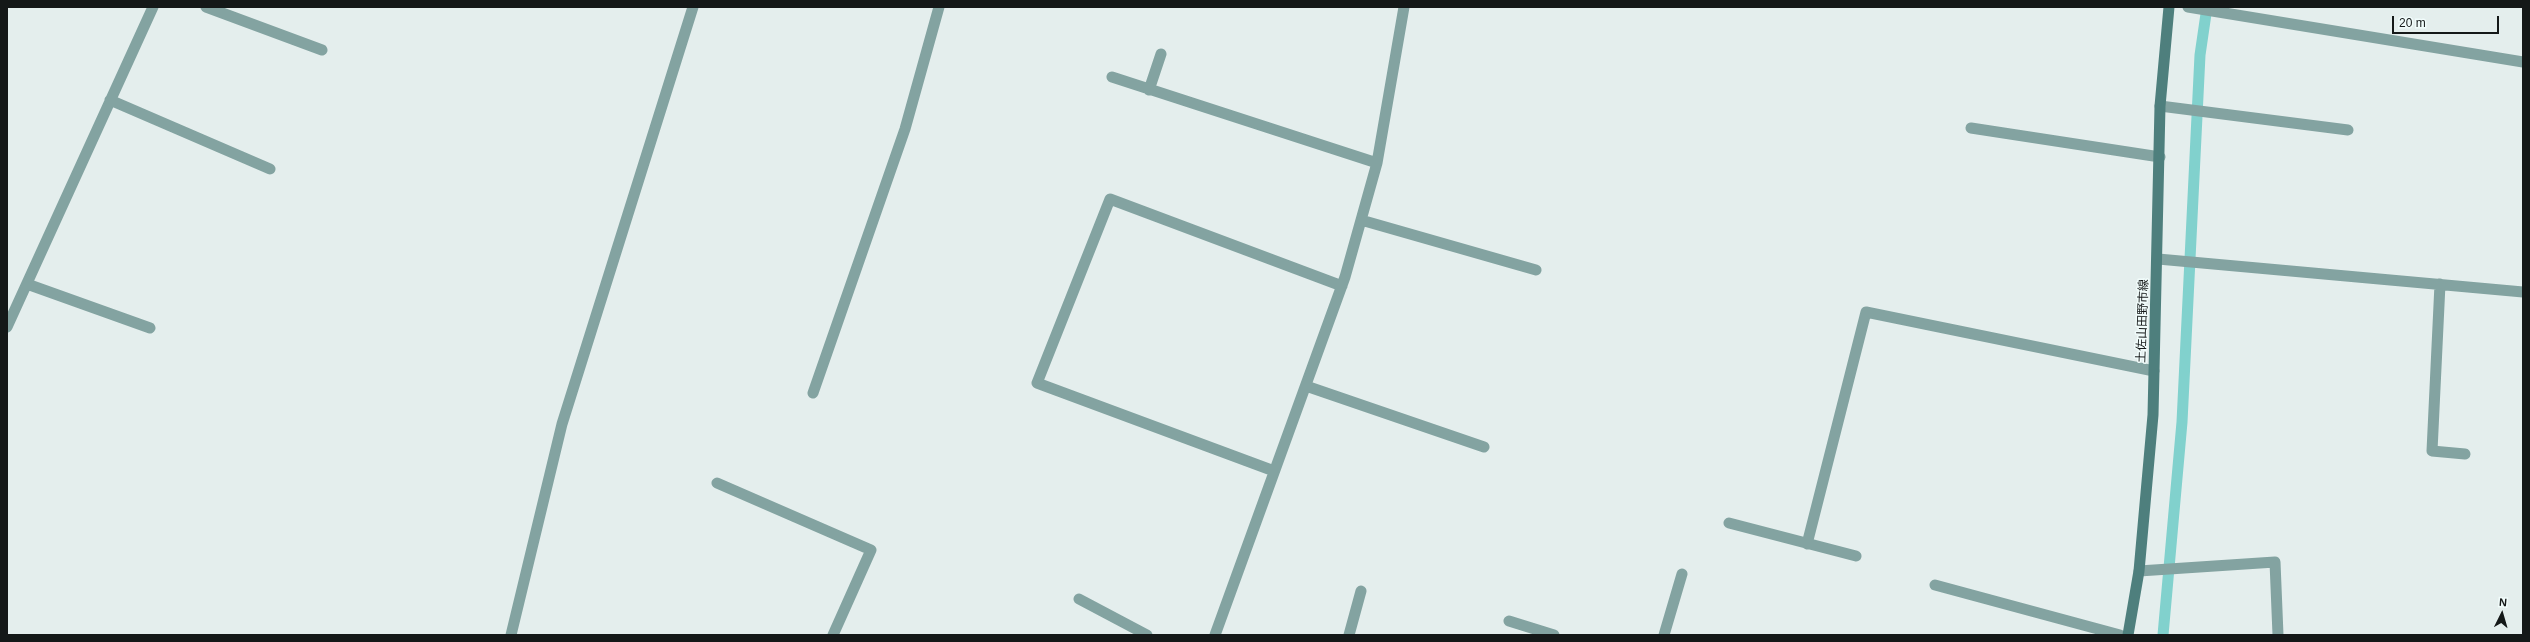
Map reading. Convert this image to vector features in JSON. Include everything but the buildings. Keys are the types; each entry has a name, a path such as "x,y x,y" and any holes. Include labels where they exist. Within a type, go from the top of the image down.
{"main road":[{"name":"土佐山田野市線","path":"2128,635 2142,571 2153,415 2154,371 2162,259 2160,106 2169,7"}],"street":[{"path":"7,327 153,7"},
{"path":"206,7 322,50"},
{"path":"511,635 562,424 693,7"},
{"path":"813,393 905,129 939,7"},
{"path":"1215,635 1342,286 1377,163 1404,7"},
{"path":"2188,7 2523,62"},
{"path":"1149,90 1161,54"},
{"path":"1112,77 1377,163"},
{"path":"110,100 270,169"},
{"path":"2160,106 2348,130"},
{"path":"1971,128 2160,157"},
{"path":"1274,471 1037,383 1110,199 1342,286"},
{"path":"1361,220 1536,270"},
{"path":"2162,259 2523,292"},
{"path":"27,284 150,328"},
{"path":"2440,284 2432,451 2465,454"},
{"path":"1807,544 1866,312 2154,371"},
{"path":"1306,386 1484,447"},
{"path":"717,484 871,550 833,635"},
{"path":"1728,523 1856,556"},
{"path":"2142,571 2275,562 2278,635"},
{"path":"1664,635 1682,574"},
{"path":"1935,585 2120,635"},
{"path":"1349,635 1361,592"},
{"path":"1079,599 1147,635"},
{"path":"1510,621 1554,635"}],"waterway":[{"path":"2163,635 2182,422 2200,55 2207,7"}]}
